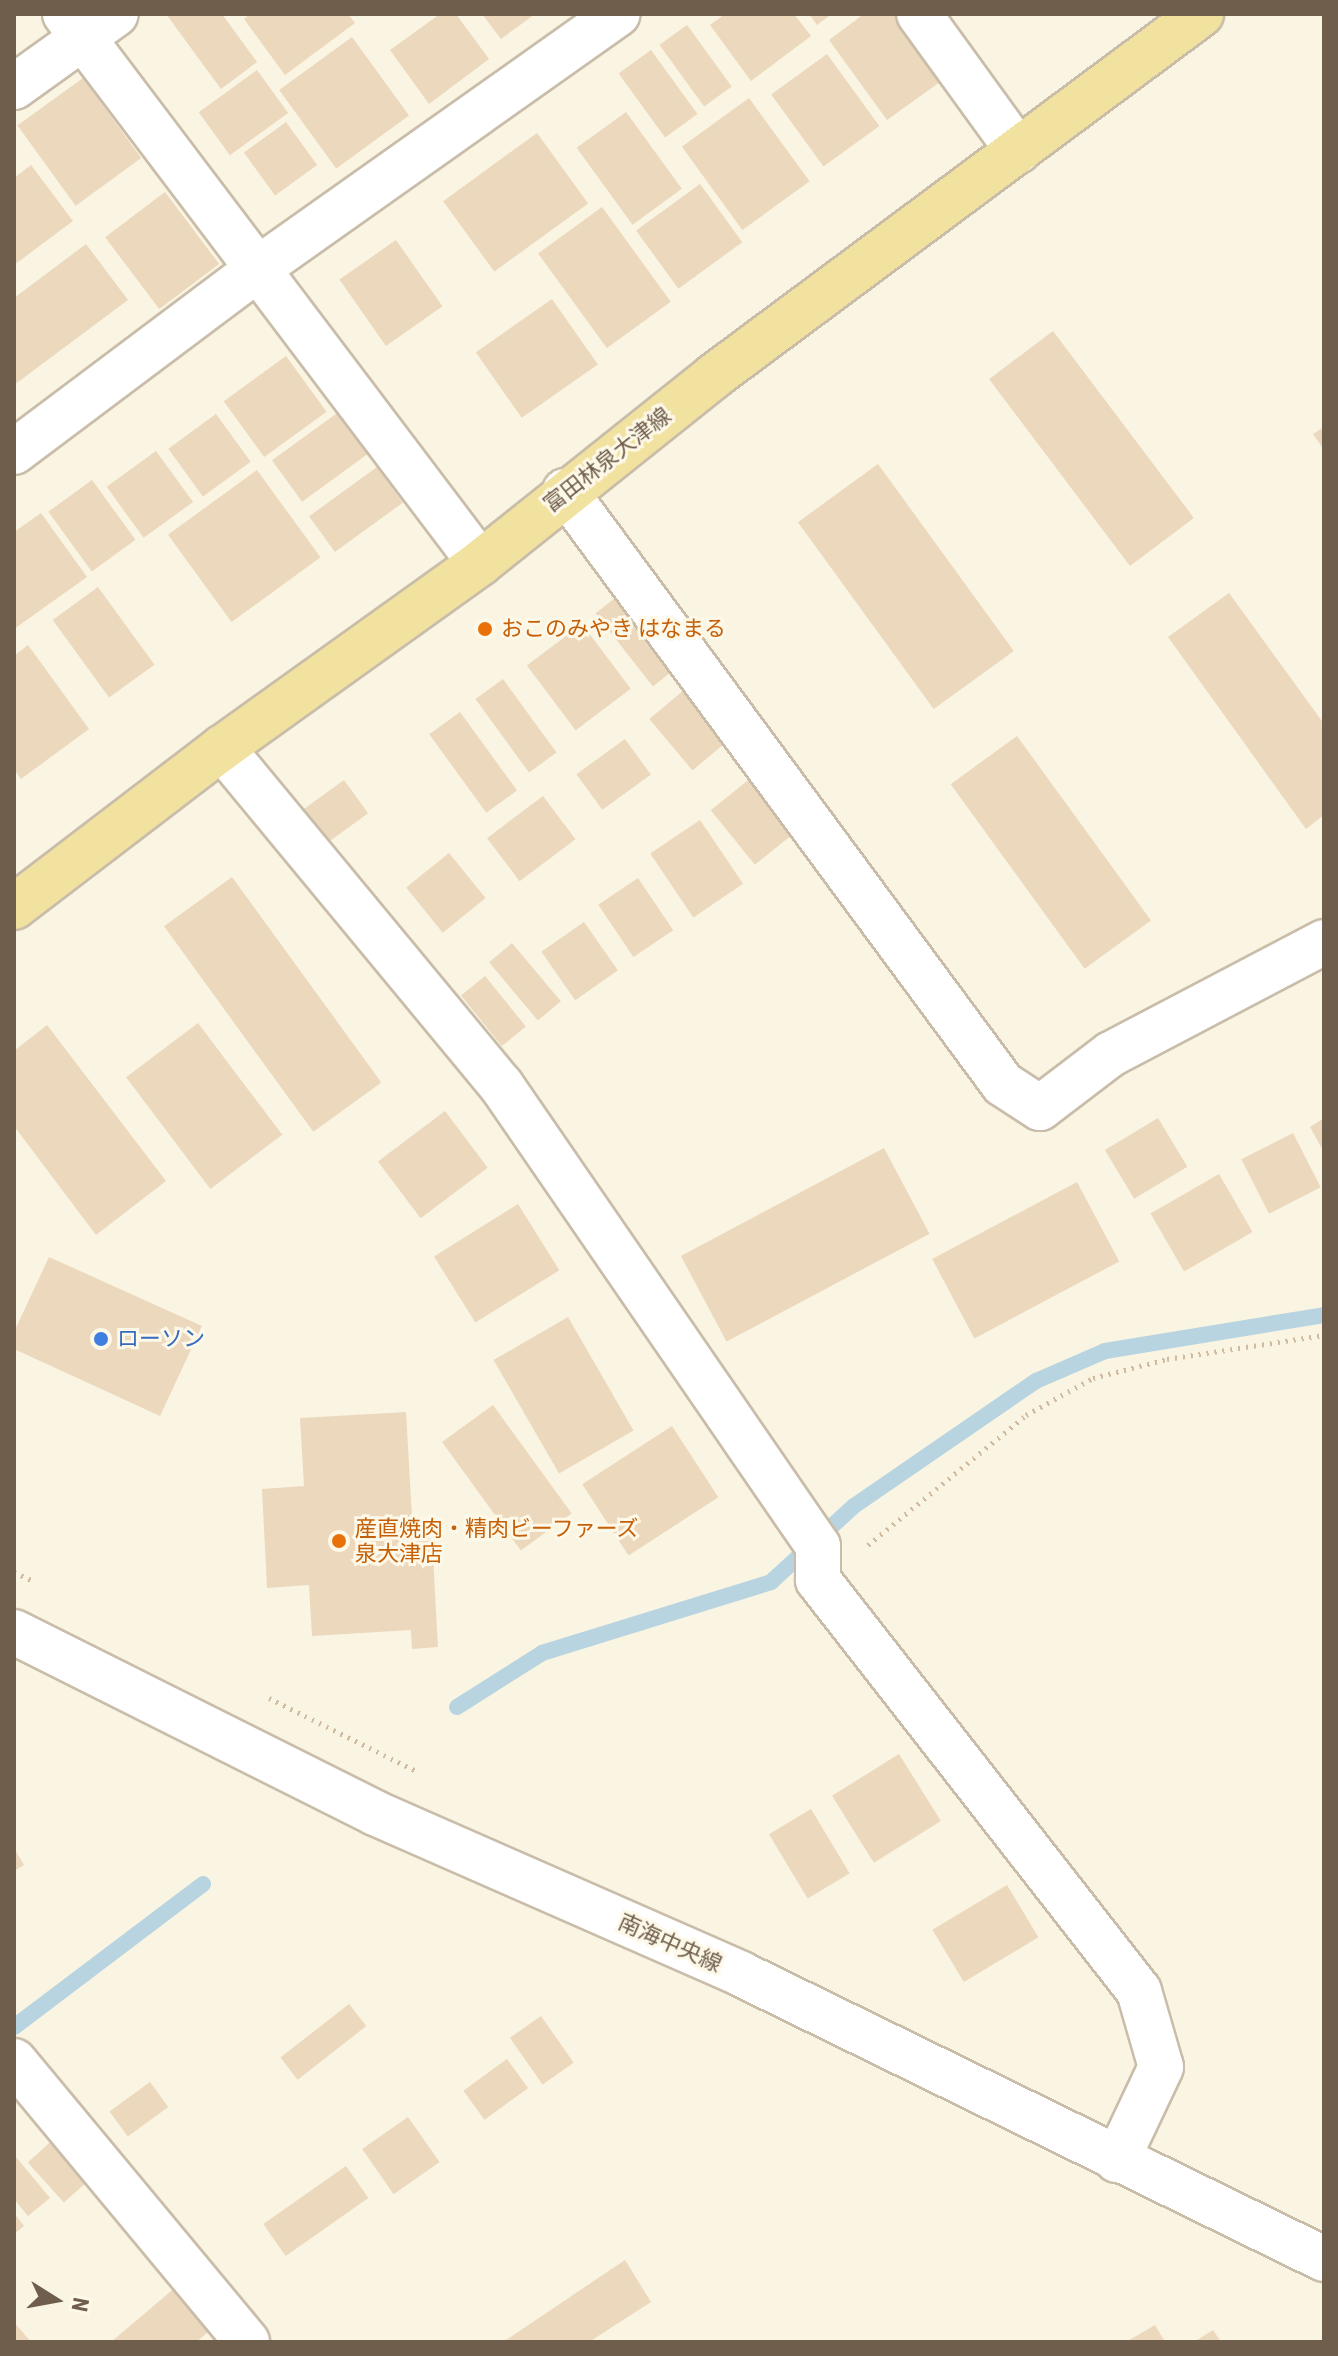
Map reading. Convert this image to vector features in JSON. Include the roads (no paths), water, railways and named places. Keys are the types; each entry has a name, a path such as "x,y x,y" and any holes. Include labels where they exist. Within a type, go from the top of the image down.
{"main road":[{"name":"富田林泉大津線","path":"14,907 222,748 480,563 565,491 1201,14"}],"street":[{"path":"14,452 256,270 617,14"},
{"path":"919,14 1018,151"},
{"path":"14,87 88,22 256,270 480,563"},
{"path":"565,491 1003,1084 1040,1108 1111,1054 1324,942"},
{"path":"222,748 501,1085 813,1550 1139,1991 1161,2067 1117,2160"},
{"name":"南海中央線","path":"14,1632 375,1813 741,1974 1324,2259"},
{"path":"14,2061 247,2342"}],"waterway":[{"path":"457,1707 542,1653 771,1582 854,1506 1036,1381 1105,1351 1324,1315"},
{"path":"14,2027 203,1884"}],"place":[{"name":"おこのみやき はなまる","path":"485,629"},
{"name":"ローソン","path":"101,1339"},
{"name":"産直焼肉・精肉ビーファーズ 泉大津店","path":"339,1541"}]}
